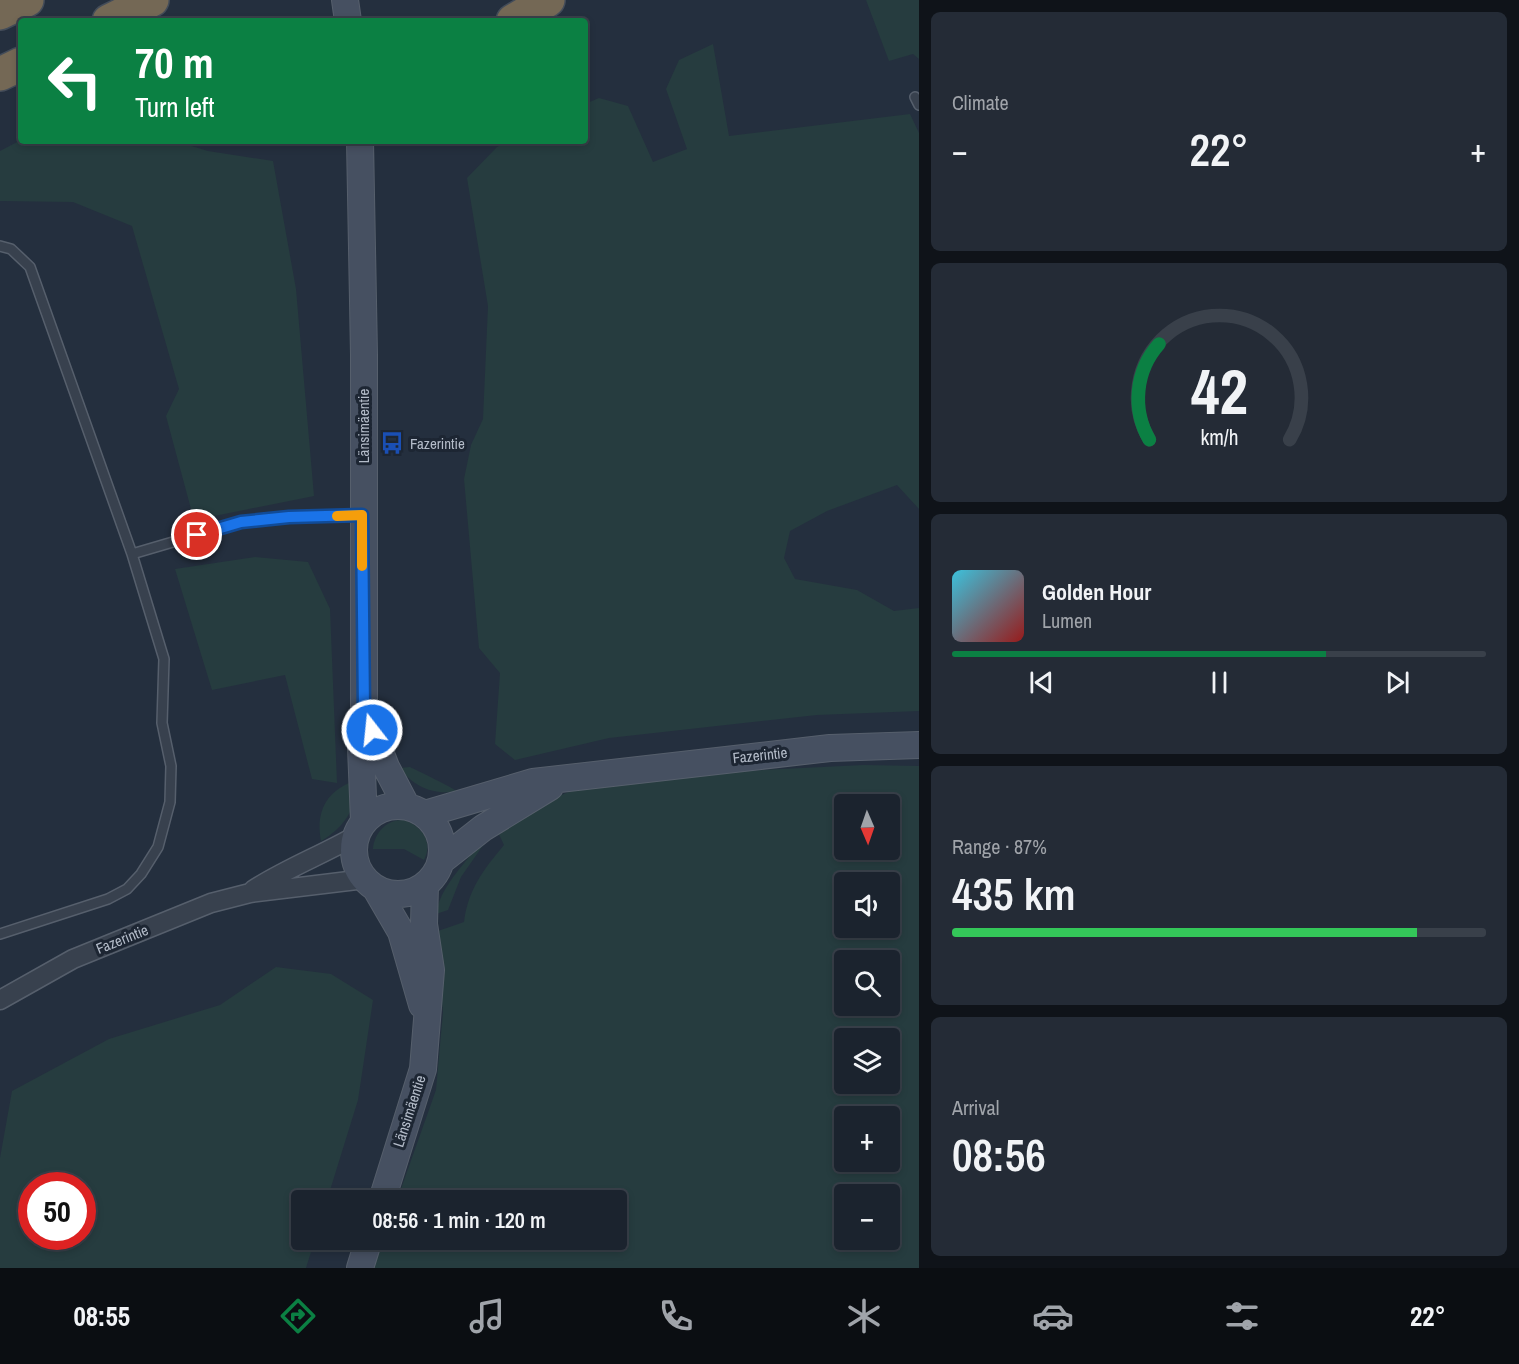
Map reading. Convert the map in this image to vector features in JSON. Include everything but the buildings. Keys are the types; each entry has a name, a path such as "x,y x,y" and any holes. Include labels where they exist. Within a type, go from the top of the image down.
{"highway":[{"path":"0,13 27,0"},
{"path":"115,18 152,0"},
{"path":"518,18 548,0"},
{"path":"0,74 18,65"}],"main road":[{"path":"345,0 348,18"},
{"name":"Länsimäentie","path":"360,144 364,355 362,515 364,711 360,828 353,851 357,866 401,932 426,1020"},
{"name":"Länsimäentie","path":"364,711 386,767 416,810 437,827 443,843 441,861 435,875 425,885 423,915 431,970 423,1069 385,1190"},
{"name":"Fazerintie","path":"416,810 533,782 819,750 919,745"},
{"name":"Fazerintie","path":"441,861 491,823 566,778"},
{"path":"360,828 376,811 416,810"},
{"path":"370,884 393,894 410,893 425,885"},
{"path":"360,1268 366,1250"}],"street":[{"name":"Fazerintie","path":"249,893 276,875 319,857 360,828"},
{"name":"Fazerintie","path":"0,1000 73,959 211,903 249,893 370,884"}],"lane":[{"path":"0,246 11,249 30,267 132,554 164,659 162,723 171,766 170,802 158,847 141,874 127,889 108,899 0,934"},
{"path":"132,554 241,522 289,517 362,515"}],"green space":[{"path":"866,0 919,0 919,59 913,54 889,61"},
{"path":"713,44 729,136 910,114 919,133 919,509 897,485 827,511 790,531 784,558 795,579 857,590 894,611 919,608 919,711 817,715 609,738 515,760 495,744 500,673 479,648 464,479 471,445 483,419 488,306 467,178 497,147 503,144 588,144 588,103 599,98 628,106 653,162 687,149 666,89 679,60"},
{"path":"18,142 18,144 185,144 208,151 273,161 296,289 314,496 204,518 191,509 166,416 179,389 132,226 73,202 0,201 0,151"},
{"path":"255,557 308,562 330,609 337,783 312,779 285,675 212,690 175,569"},
{"path":"863,765 919,766 919,1268 373,1268 379,1250 627,1250 627,1190 401,1190 436,1090 443,1012 435,932 464,922 473,890 489,863 504,845 496,828 530,808 571,791 705,773"},
{"path":"410,767 456,791 432,791 417,785 400,768"},
{"path":"349,783 353,792 351,809 341,825 321,841 320,823 324,806 333,793"},
{"path":"404,820 416,826 427,841 427,853 424,860 404,849 373,849 382,828 392,822"},
{"path":"484,844 461,877 448,910 436,914 442,895 453,877 479,845"},
{"path":"276,967 331,974 373,1000 358,1100 330,1190 291,1190 291,1250 312,1250 306,1268 0,1268 0,1158 12,1091 109,1039 220,1005"}],"slow traffic":[{"path":"337,516 362,515 362,566"}],"place":[{"name":"Fazerintie","path":"392,443"}],"route":[{"path":"197,535 241,522 289,517 362,515 364,711 372,730"}]}
